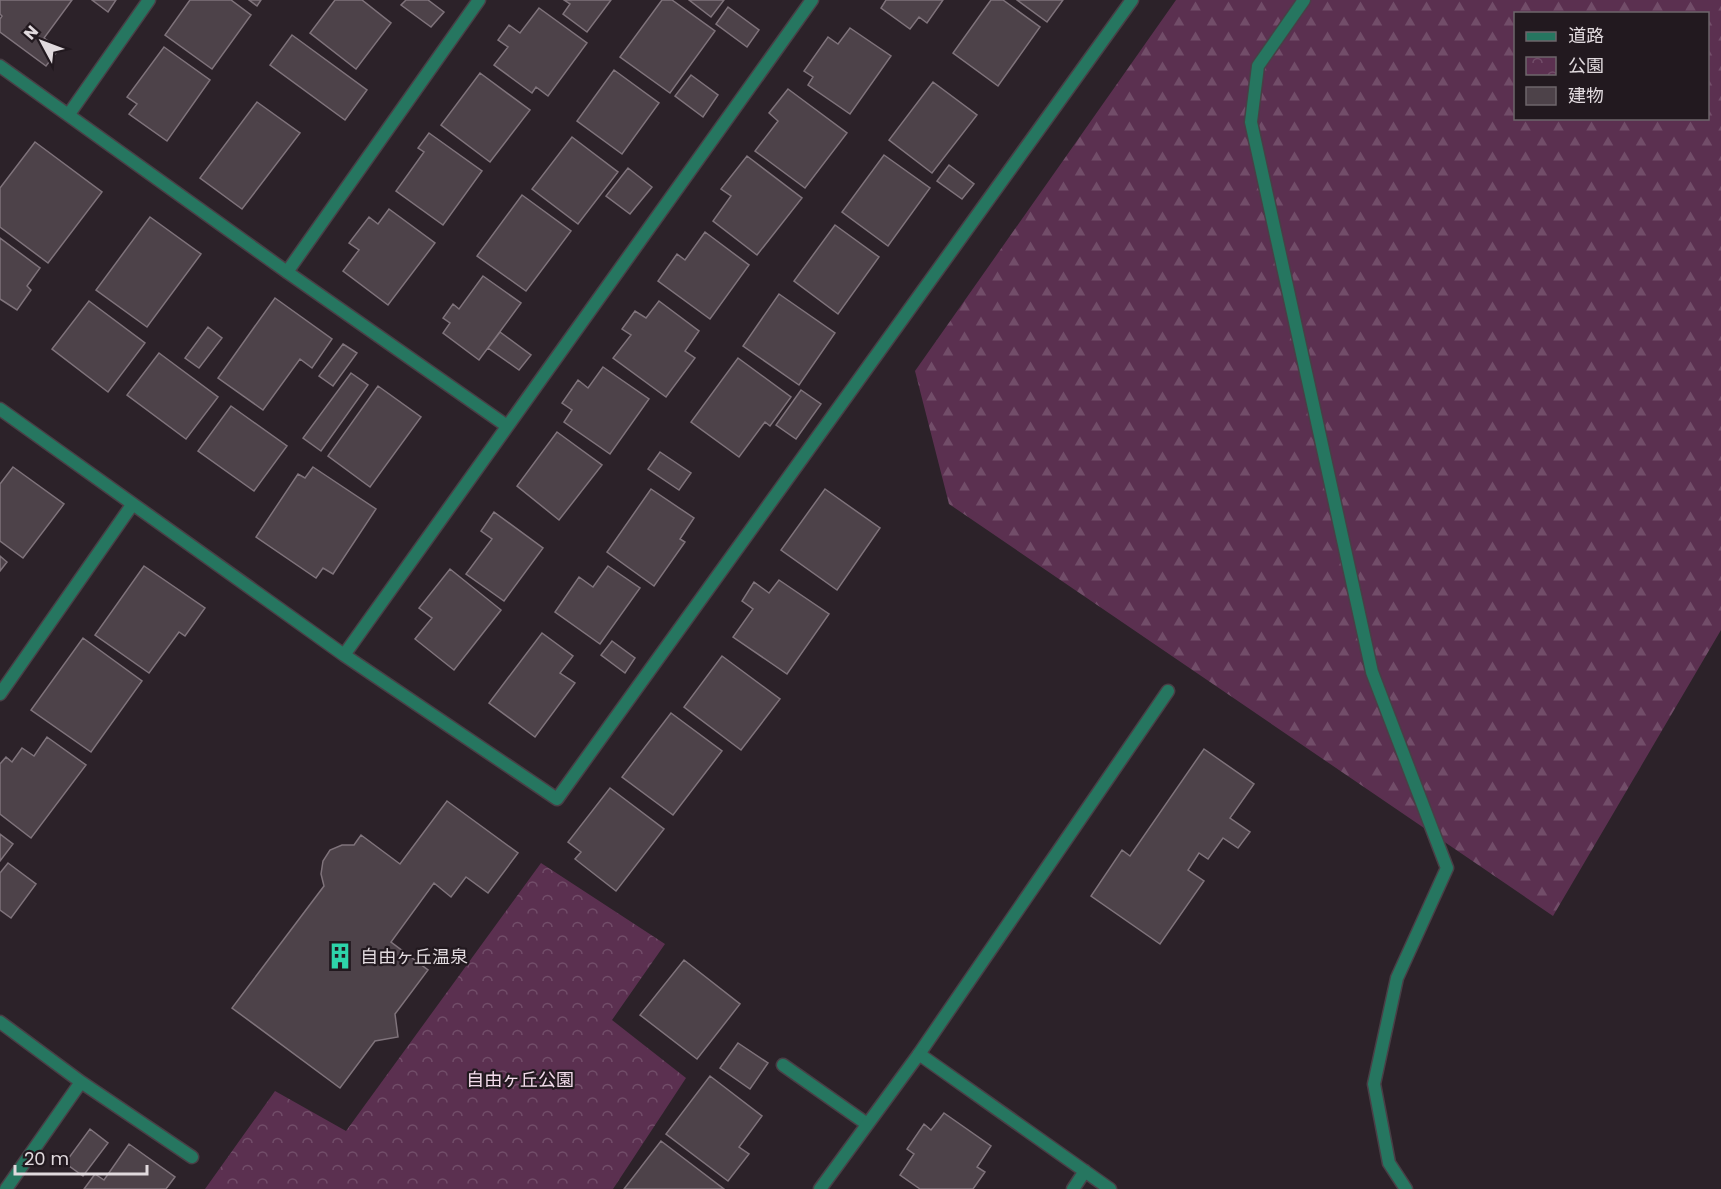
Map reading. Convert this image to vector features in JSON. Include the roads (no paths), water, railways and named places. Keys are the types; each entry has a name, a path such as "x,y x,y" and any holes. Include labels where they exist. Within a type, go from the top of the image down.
{"street":[{"path":"69,114 149,0"},
{"path":"287,272 480,0"},
{"path":"344,655 812,0"},
{"path":"0,409 344,655 557,799 1132,0"},
{"path":"1304,0 1258,66 1251,122 1372,672 1447,868 1397,978 1374,1084 1389,1163 1406,1189"},
{"path":"0,66 287,272 507,426"},
{"path":"0,694 132,505"},
{"path":"820,1189 919,1054 1168,692"},
{"path":"0,1022 81,1082 192,1157"},
{"path":"919,1054 1110,1189"},
{"path":"783,1065 867,1124"},
{"path":"6,1189 81,1082"},
{"path":"1073,1189 1085,1172"}],"place":[{"name":"自由ヶ丘温泉","path":"340,956"}],"park label":[{"name":"自由ヶ丘公園","path":"520,1079"}]}
